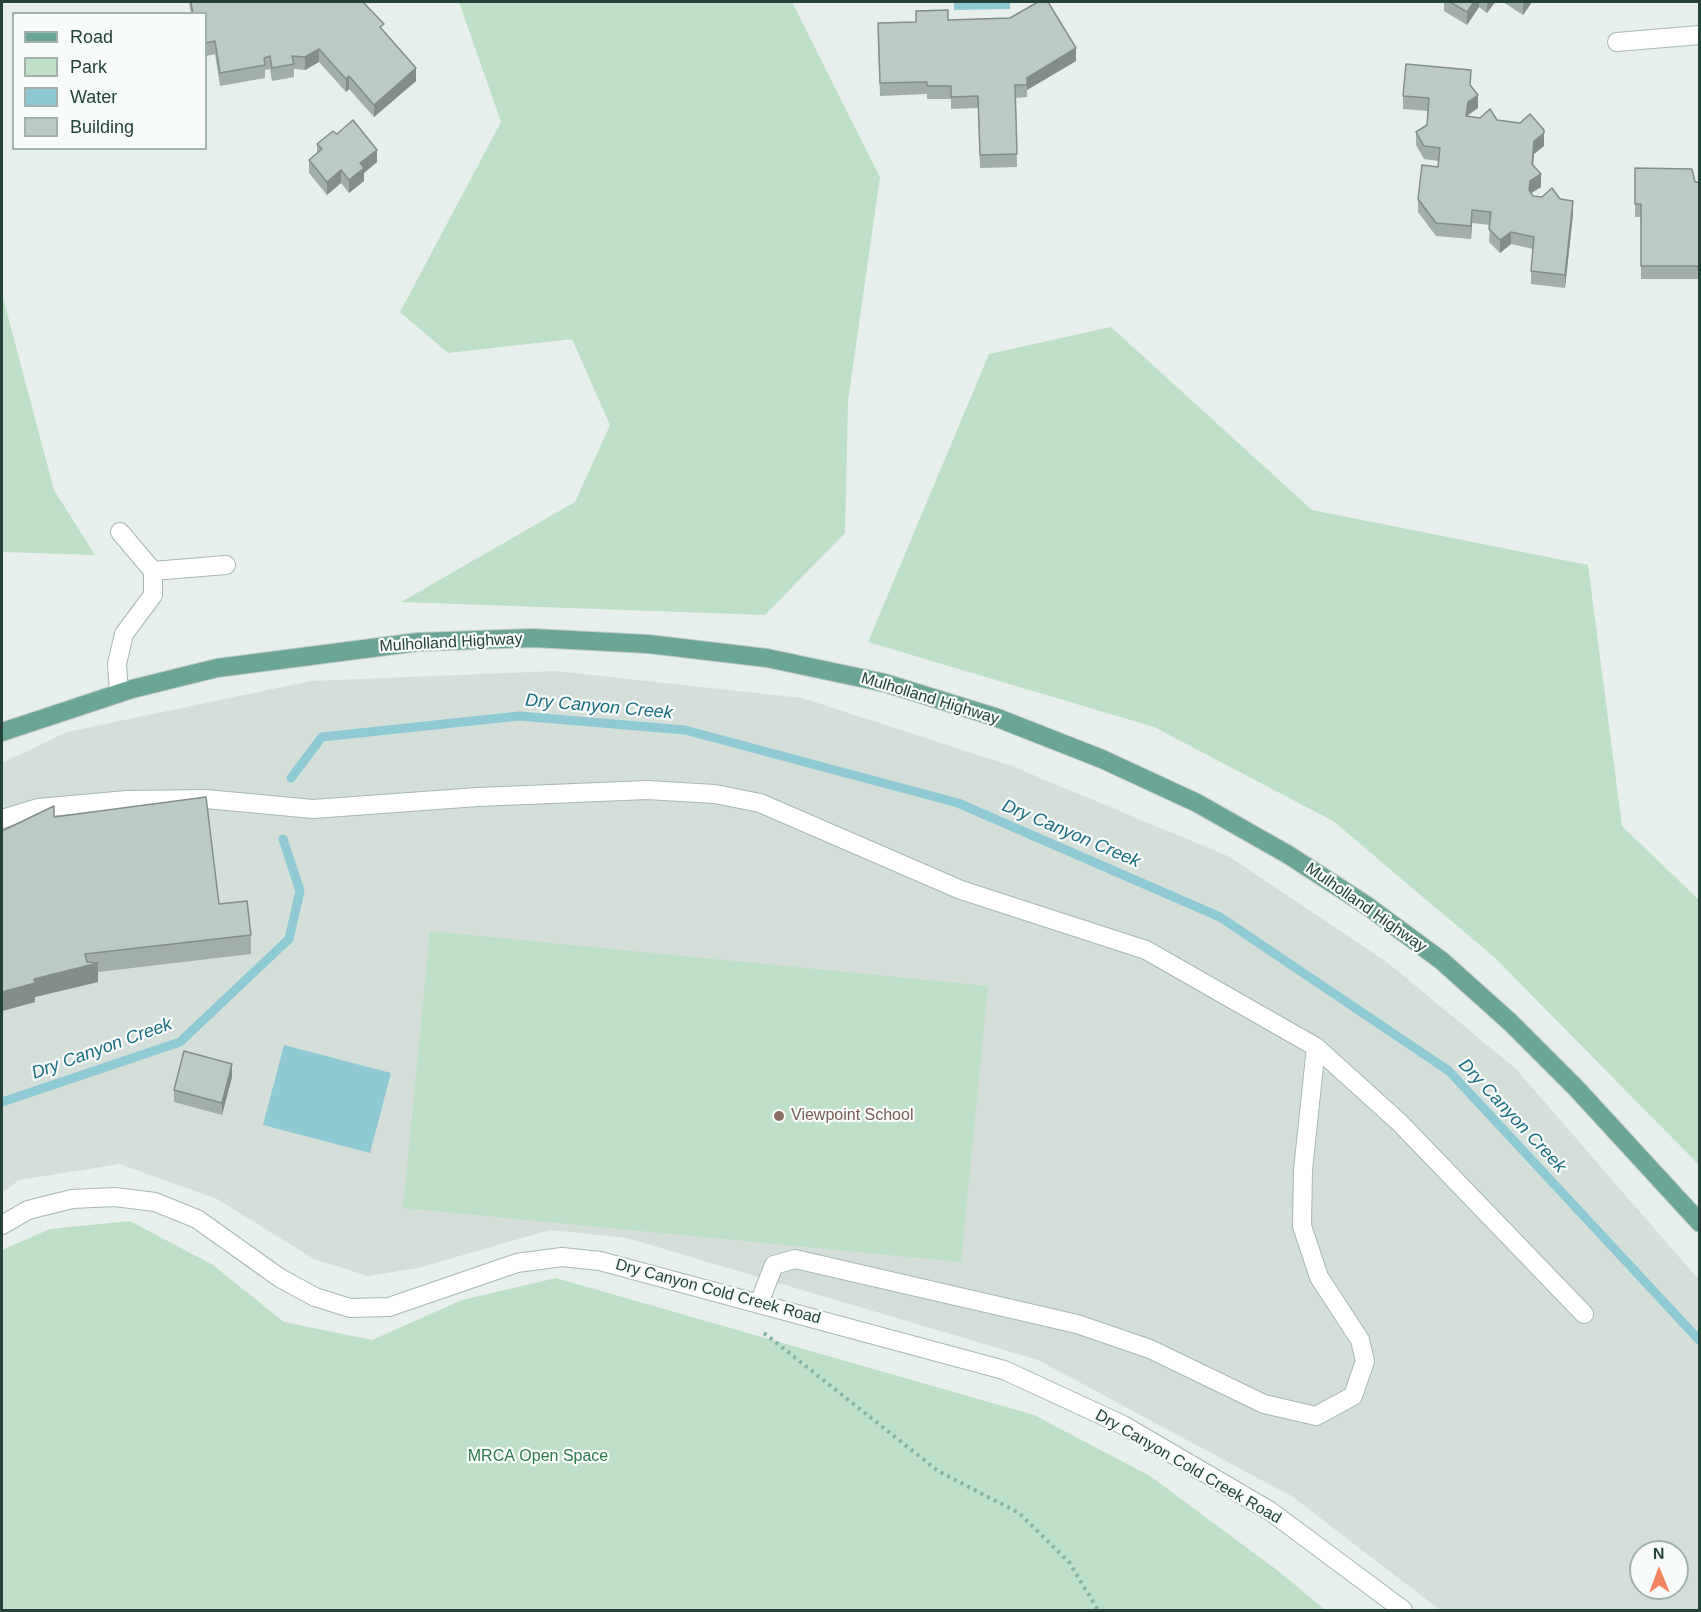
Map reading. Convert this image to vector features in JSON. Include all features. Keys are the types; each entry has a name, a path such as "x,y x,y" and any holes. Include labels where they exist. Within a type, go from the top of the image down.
{"main road":[{"name":"Mulholland Highway","path":"2,732 119,693 217,668 302,655 418,642 533,638 648,644 767,658 885,682 995,717 1102,759 1197,803 1287,854 1366,905 1442,962 1511,1023 1576,1088 1700,1223"}],"street":[{"path":"1617,42 1700,35"},
{"path":"119,693 117,664 124,634 153,595 153,571 120,532"},
{"path":"153,571 226,565"},
{"path":"2,819 38,808 127,800 206,800 313,809 478,797 647,790 715,794 760,803 961,890 1146,950 1316,1047 1400,1123 1584,1314"},
{"path":"759,1303 774,1265 795,1259 1077,1324 1150,1348 1264,1404 1316,1416 1353,1396 1365,1361 1360,1340 1319,1277 1302,1226 1303,1170 1316,1047"},
{"name":"Dry Canyon Cold Creek Road","path":"2,1225 28,1209 72,1199 115,1197 155,1202 197,1219 279,1278 315,1297 350,1308 389,1307 518,1263 561,1257 600,1261 1004,1370 1123,1425 1270,1511 1403,1611"}],"path":[{"path":"759,1303 756,1327 938,1471 1019,1513 1069,1562 1098,1611"}],"shaded area":[{"name":"Viewpoint School","path":"556,671 802,698 1009,765 1230,857 1388,963 1515,1068 1699,1280 1699,1610 1440,1610 1293,1497 1038,1360 627,1238 550,1230 418,1268 368,1276 314,1259 217,1199 120,1164 19,1180 2,1193 2,763 67,732 311,681"}],"green space":[{"path":"459,2 792,2 880,177 848,401 845,533 765,615 401,602 575,502 610,425 572,339 448,353 400,312 501,122"},
{"path":"2,294 54,490 95,555 2,552"},
{"path":"1111,327 1312,510 1588,565 1622,826 1699,900 1699,1165 1495,958 1333,821 1154,727 868,642 989,354"},
{"path":"430,931 988,986 961,1262 403,1208"},
{"name":"MRCA Open Space","path":"130,1221 213,1265 284,1322 372,1340 462,1300 556,1278 1034,1415 1150,1476 1281,1573 1325,1610 2,1610 2,1250 50,1229"}],"water":[{"path":"954,2 1010,2 1010,9 954,10"},
{"path":"284,1045 391,1073 370,1153 263,1125"}],"building":[{"path":"191,2 363,2 384,24 380,27 416,68 374,105 349,76 346,79 319,49 305,57 292,56 294,64 272,68 270,56 264,58 265,65 220,73 215,41 207,43 207,12 193,12"},
{"path":"1038,2 1048,2 1076,48 1027,78 1027,85 1015,85 1017,154 980,155 978,96 951,97 951,86 927,86 927,82 880,83 878,23 916,22 916,11 948,10 948,20 1010,18"},
{"path":"1450,2 1474,2 1467,12"},
{"path":"1406,64 1471,70 1470,85 1478,95 1468,102 1466,116 1480,118 1490,109 1497,120 1520,123 1530,114 1544,130 1544,133 1534,141 1532,164 1541,174 1530,181 1529,190 1533,196 1542,197 1552,188 1560,199 1573,201 1565,275 1531,271 1534,237 1511,232 1500,240 1489,229 1491,212 1472,210 1471,226 1436,223 1418,199 1422,165 1438,167 1440,148 1424,146 1416,132 1427,125 1429,98 1403,96"},
{"path":"353,120 377,150 360,163 364,168 349,180 341,170 327,182 309,160 322,149 317,144 333,131 337,134"},
{"path":"1635,168 1692,169 1695,182 1700,182 1700,266 1641,266 1641,204 1635,204"},
{"path":"206,797 219,904 247,901 251,935 85,954 87,962 98,963 34,979 35,983 2,992 2,831 54,806 54,817"},
{"path":"184,1051 232,1064 222,1103 174,1090"}],"waterway":[{"name":"Dry Canyon Creek","path":"291,778 322,737 519,716 685,730 958,803 1220,917 1449,1071 1700,1341"},
{"name":"Dry Canyon Creek","path":"2,1102 180,1042 289,939 300,891 283,839"}],"place":[{"name":"Viewpoint School","path":"779,1116"}]}
